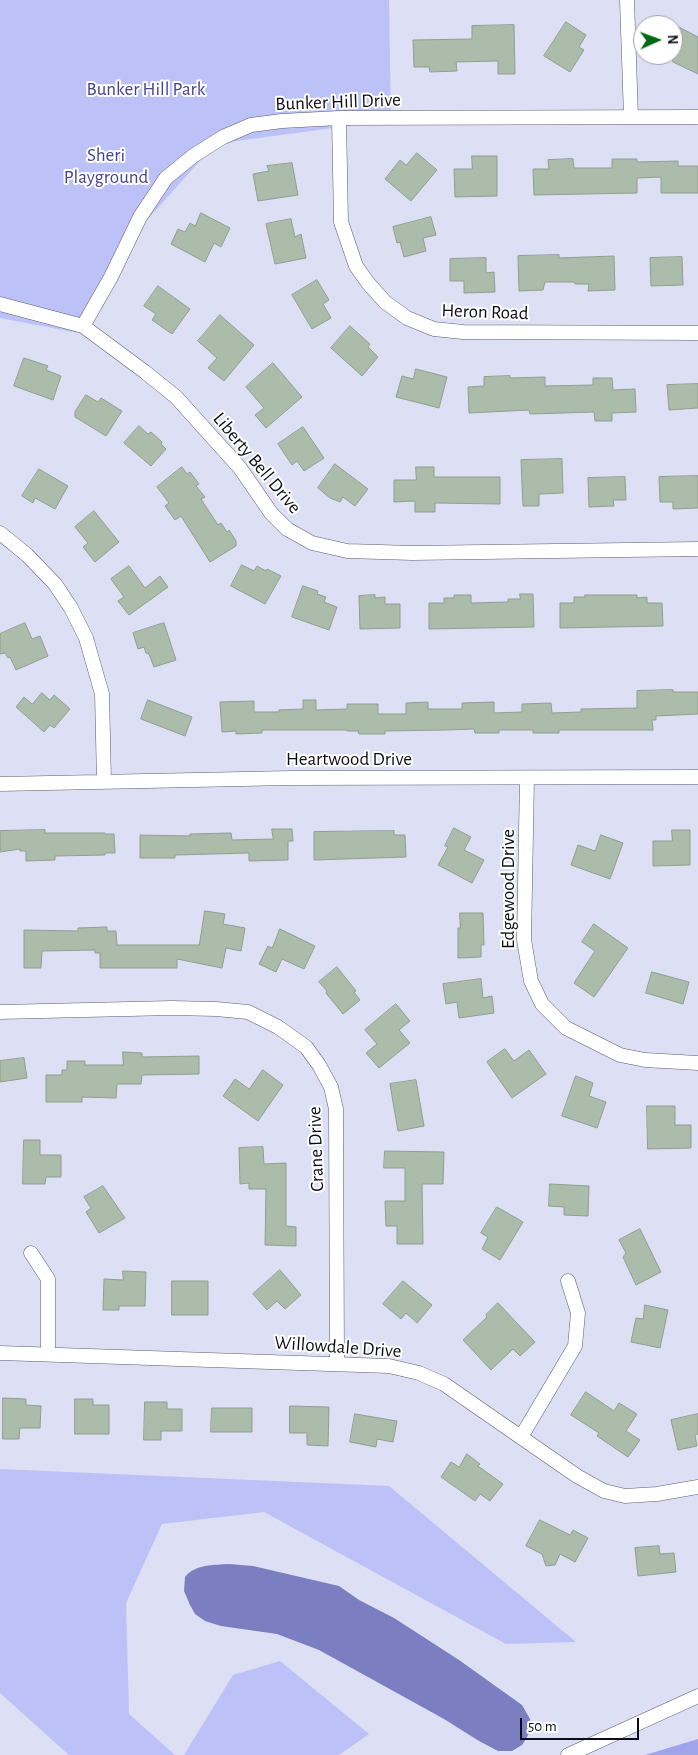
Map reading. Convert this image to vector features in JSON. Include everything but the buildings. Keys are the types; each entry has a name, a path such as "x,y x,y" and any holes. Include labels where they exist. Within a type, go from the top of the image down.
{"street":[{"path":"626,0 631,117"},
{"name":"Bunker Hill Drive","path":"83,326 111,277 140,217 166,178 186,161 223,137 251,126 282,121 339,118 698,117"},
{"name":"Heron Road","path":"339,118 341,222 356,266 385,302 407,318 434,329 463,332 698,333"},
{"name":"Liberty Bell Drive","path":"0,304 83,326 145,372 176,397 240,468 271,513 286,529 312,543 347,551 412,553 698,549"},
{"path":"0,533 27,555 55,584 71,608 86,638 102,694 104,781"},
{"name":"Heartwood Drive","path":"0,784 291,778 698,777"},
{"name":"Edgewood Drive","path":"527,778 524,940 531,981 542,1004 566,1028 620,1054 645,1060 698,1063"},
{"name":"Crane Drive","path":"0,1012 216,1008 248,1012 278,1027 306,1047 331,1087 336,1109 337,1364"},
{"path":"32,1253 48,1279 48,1354"},
{"path":"521,1437 575,1346 578,1312 568,1281"},
{"name":"Willowdale Drive","path":"0,1353 389,1366 420,1373 444,1384 577,1476 604,1491 625,1496 657,1494 698,1487"},
{"path":"568,1755 698,1696"}],"green space":[{"name":"Bunker Hill Park","path":"0,0 389,0 391,120 215,144 112,259 89,335 0,318"},
{"path":"0,1469 389,1486 576,1642 506,1644 264,1512 162,1524 126,1603 129,1714 175,1755 69,1755 0,1693"},
{"path":"280,1661 369,1734 339,1755 184,1755 233,1675"}],"shaded area":[{"path":"229,1564 253,1566 339,1586 359,1600 394,1618 459,1660 522,1705 530,1719 530,1731 526,1739 522,1745 512,1751 498,1751 319,1650 277,1634 221,1626 205,1621 195,1614 190,1605 184,1591 185,1577 199,1567"},
{"path":"698,1739 698,1755 645,1755"}],"park label":[{"name":"Sheri Playground","path":"106,166"}]}
